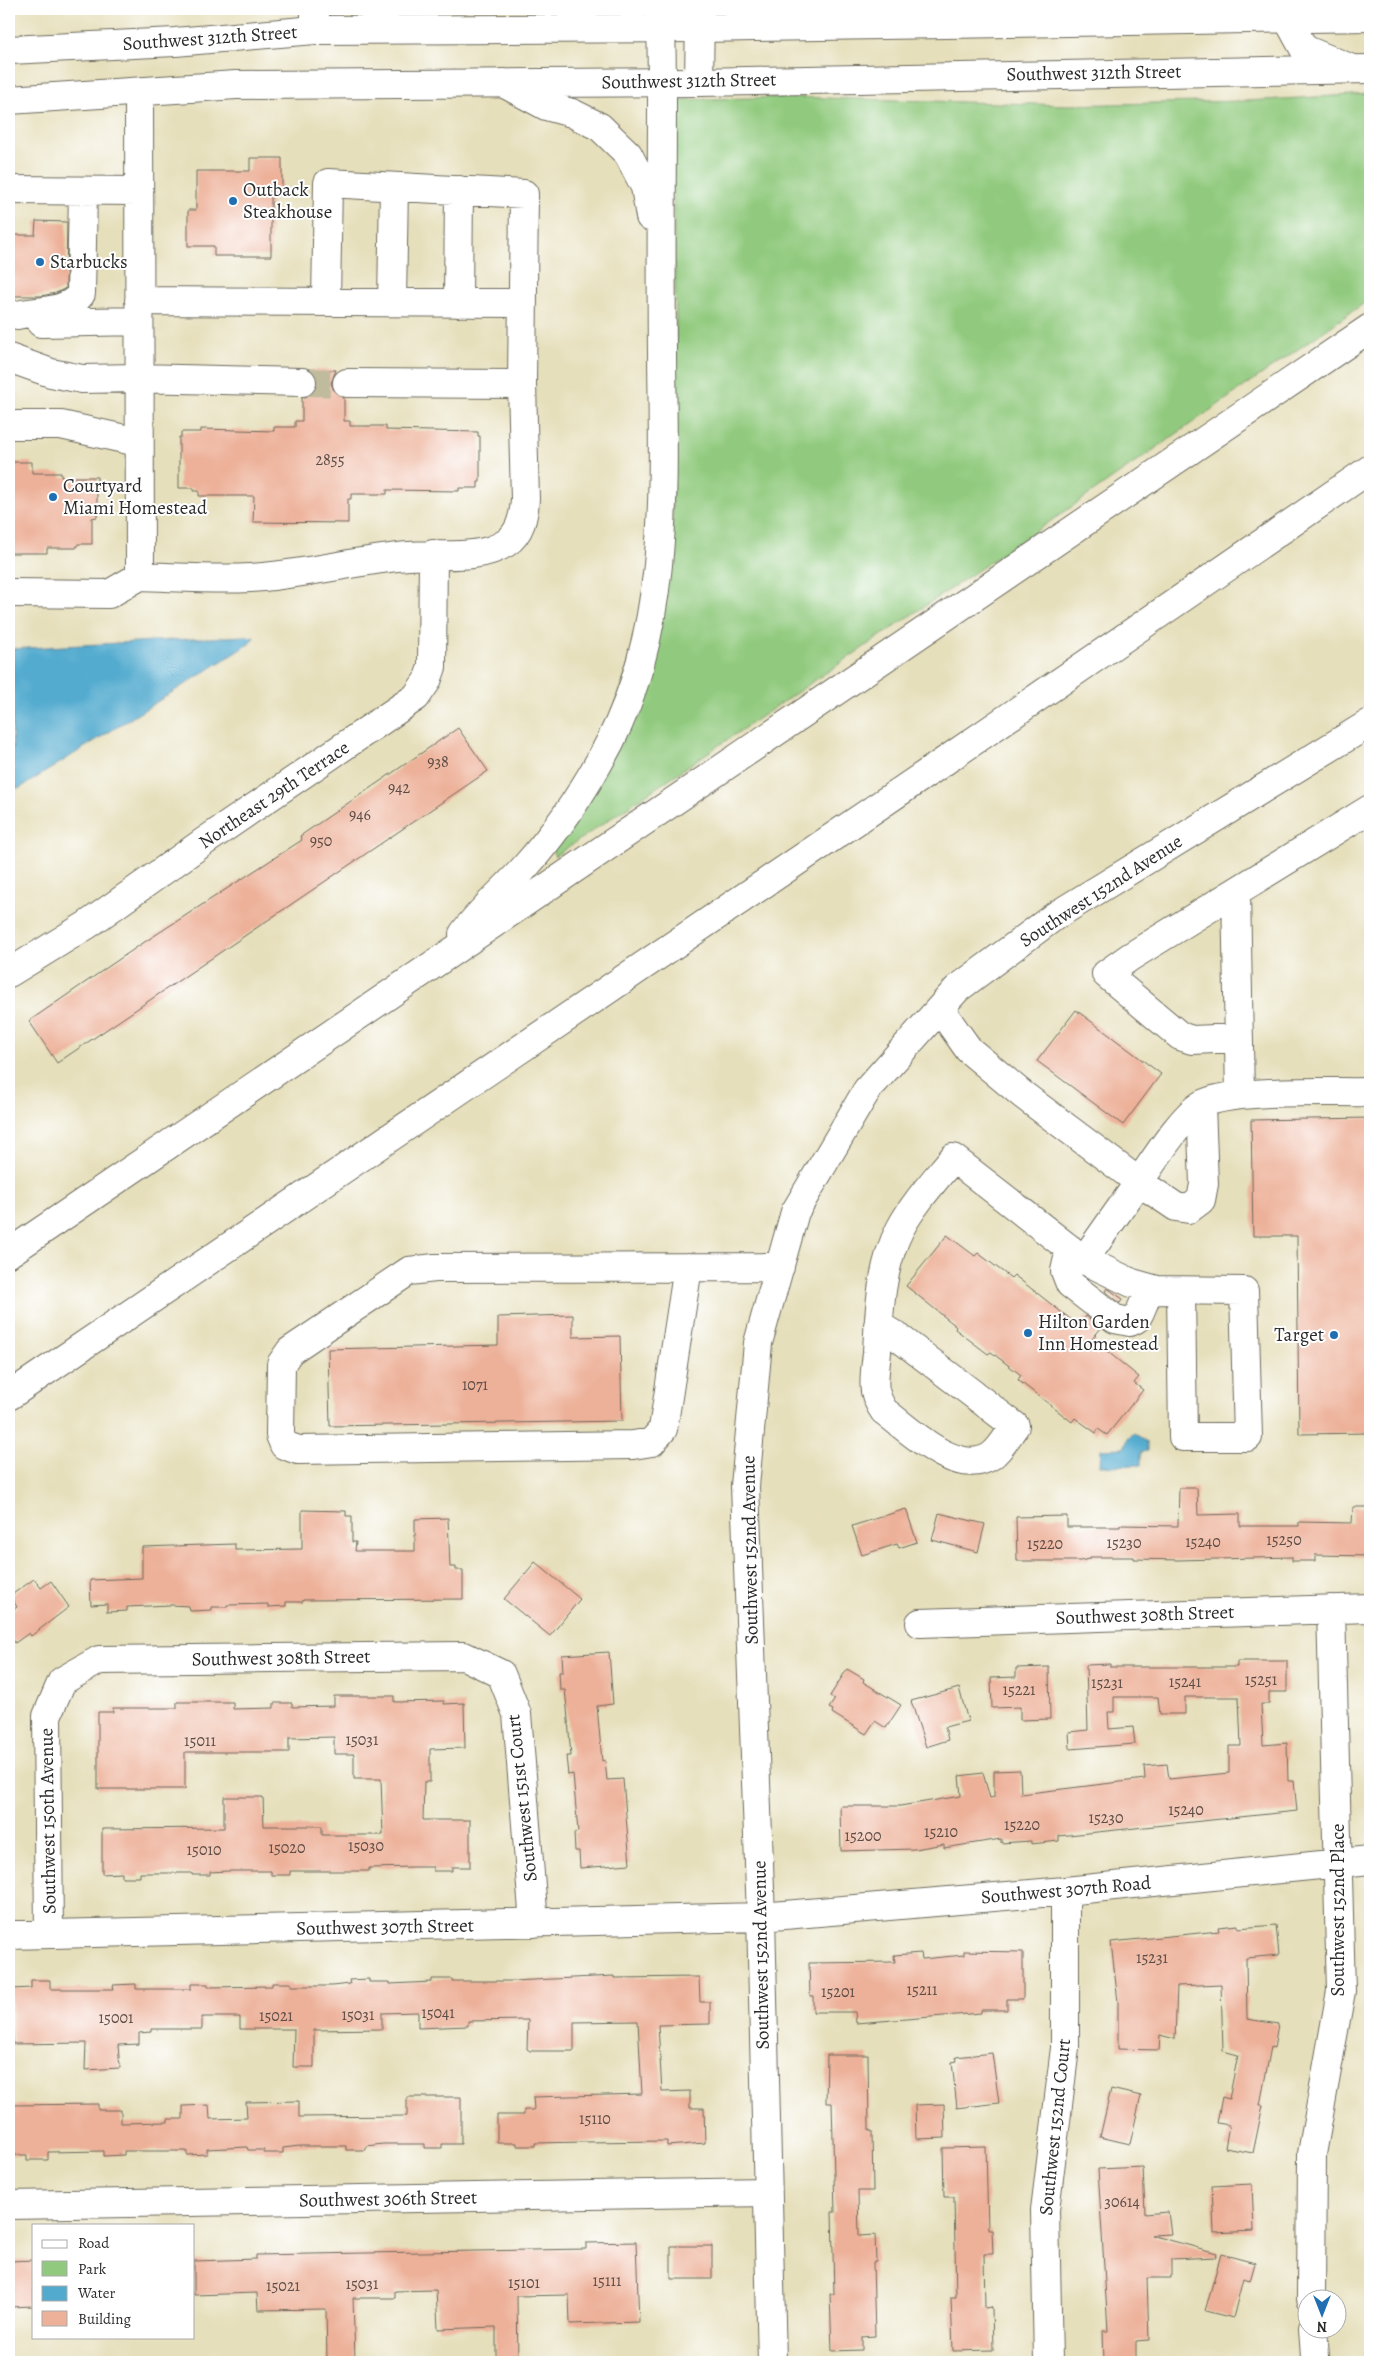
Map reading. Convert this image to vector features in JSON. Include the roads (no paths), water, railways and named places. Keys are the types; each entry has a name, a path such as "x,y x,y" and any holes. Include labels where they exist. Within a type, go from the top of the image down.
{"main road":[{"name":"Southwest 312th Street","path":"9,50 175,42 315,20 700,19 1166,14 1289,14 1370,17"},
{"path":"1289,14 1304,49 1361,69"},
{"path":"448,955 477,915 525,868 570,812 610,741 638,672 656,593 663,499 661,19"},
{"path":"699,82 700,19"},
{"name":"Southwest 312th Street","path":"9,100 245,85 699,82 1361,69"},
{"path":"503,83 546,106 572,113 600,127 628,154 645,187 662,314"},
{"path":"139,92 140,378 138,442 140,576"},
{"path":"9,593 109,594 140,576 249,578 386,558 433,554 479,554 494,550 508,542 517,530 524,515 525,499 522,384 524,194 328,183 326,302"},
{"path":"392,302 394,187"},
{"path":"9,190 138,191"},
{"path":"458,303 459,190"},
{"path":"13,315 61,308 75,302 81,294 83,191"},
{"path":"13,315 37,323 139,311 326,302 523,303"},
{"path":"9,1253 1370,328"},
{"path":"11,361 51,373 82,379 140,378 302,382"},
{"path":"347,383 522,384"},
{"path":"11,425 61,425 138,442"},
{"path":"9,1396 1370,470"},
{"name":"Northeast 29th Terrace","path":"9,973 87,925 205,841 416,697 427,681 432,667 433,554"},
{"name":"Southwest 152nd Avenue","path":"772,2362 761,1916 746,1486 758,1344 796,1212 867,1090 957,989 1055,916 1370,723"},
{"path":"1238,1038 1192,1040 1180,1036 1106,974 1130,956 1370,809"},
{"path":"1236,892 1240,1095"},
{"path":"940,1008 969,1050 1023,1095 1139,1182 1176,1207 1189,1209 1201,1200 1204,1184 1201,1105"},
{"path":"1150,1288 1136,1319 1130,1322 1115,1319 1070,1284 1065,1271 1077,1254 1139,1182 1187,1118 1201,1105 1226,1097 1240,1095 1370,1092"},
{"path":"878,1325 898,1336 1015,1426 997,1450 979,1461 964,1462 948,1458 884,1411 878,1403 875,1389 878,1325 886,1273 896,1238 910,1213 953,1158 1077,1254 1132,1283 1150,1288 1181,1291 1244,1291 1248,1437 1183,1436 1181,1291"},
{"path":"688,1268 663,1429 652,1442 633,1445 298,1450 284,1446 280,1435 281,1364 290,1351 409,1271 435,1268 780,1267"},
{"name":"Southwest 308th Street","path":"920,1623 1370,1608"},
{"name":"Southwest 152nd Place","path":"1311,2288 1312,2154 1341,1991 1331,1609"},
{"name":"Southwest 308th Street","path":"62,1681 99,1660 464,1656 500,1674"},
{"name":"Southwest 151st Court","path":"500,1674 517,1714 534,1924"},
{"name":"Southwest 150th Avenue","path":"49,1934 47,1716 62,1681"},
{"name":"Southwest 307th Road","path":"761,1916 1065,1891 1370,1860"},
{"name":"Southwest 152nd Court","path":"1048,2362 1045,2210 1065,2048 1065,1891"},
{"name":"Southwest 307th Street","path":"9,1935 534,1924 761,1916"},
{"name":"Southwest 306th Street","path":"9,2205 767,2192"},
{"path":"1314,2338 1315,2357"}],"water":[{"path":"254,637 249,644 20,788 13,788 11,649"},
{"path":"1134,1433 1147,1442 1147,1451 1141,1452 1141,1465 1100,1466 1101,1449 1124,1448 1128,1438"}],"tunnel":[{"path":"302,382 347,383"}],"place":[{"name":"Outback Steakhouse","path":"233,201"},
{"name":"Starbucks","path":"40,262"},
{"name":"Courtyard Miami Homestead","path":"53,497"},
{"name":"Hilton Garden Inn Homestead","path":"1028,1333"},
{"name":"Target","path":"1334,1335"}]}
